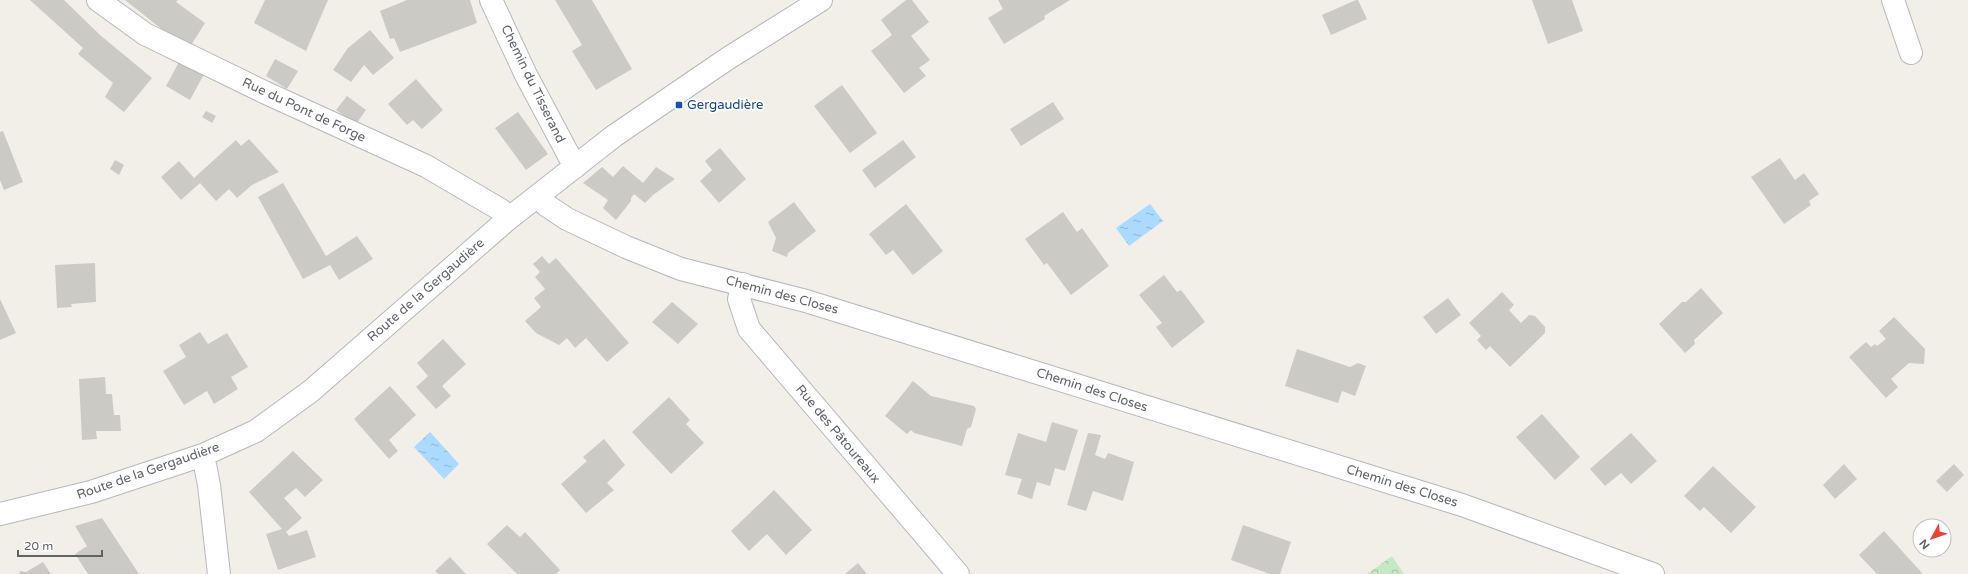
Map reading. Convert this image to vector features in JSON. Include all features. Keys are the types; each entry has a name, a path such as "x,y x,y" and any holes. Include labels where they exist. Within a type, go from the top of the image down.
{"street":[{"name":"Rue du Pont de Forge","path":"98,0 145,34 264,92 426,166 501,210 508,219"},
{"name":"Chemin du Tisserand","path":"491,0 526,75 575,167"},
{"name":"Route de la Gergaudière","path":"0,514 91,492 203,455 256,430 311,391 508,219 614,136 714,68 821,0"},
{"path":"1893,0 1912,53"},
{"name":"Chemin des Closes","path":"539,195 546,205 567,220 626,248 681,269 806,301 1454,502 1653,574"},
{"name":"Rue des Pâtoureaux","path":"742,284 739,299 749,329 958,574"},
{"path":"203,455 209,485 219,574"}],"green space":[{"path":"1392,556 1404,574 1367,574"}],"water":[{"path":"1150,204 1163,221 1129,246 1116,228"},
{"path":"430,432 459,464 444,479 414,447"}],"building":[{"path":"30,0 64,0 100,35 152,78 124,112 105,97 113,83 78,54 83,48"},
{"path":"125,0 178,0 176,2 205,23 188,50"},
{"path":"265,0 328,0 306,51 254,23"},
{"path":"407,0 470,0 477,23 400,52 394,38 390,39 380,11"},
{"path":"555,0 592,0 632,69 596,90 572,51 582,45"},
{"path":"906,0 912,0 929,22 911,36 930,60 919,68 926,76 904,93 871,51 892,35 881,20"},
{"path":"998,0 1070,0 1044,16 1045,19 1004,44 988,18 1003,9"},
{"path":"1358,0 1367,19 1331,35 1322,15"},
{"path":"1532,0 1572,0 1583,31 1548,44"},
{"path":"370,30 394,58 373,75 364,65 351,82 333,70 348,48"},
{"path":"275,59 298,71 287,89 266,76"},
{"path":"179,62 204,74 190,100 166,86"},
{"path":"416,79 443,110 422,129 413,120 407,125 388,104"},
{"path":"842,85 877,133 850,153 814,106"},
{"path":"347,96 366,110 356,124 336,110"},
{"path":"1053,102 1064,119 1021,146 1010,129"},
{"path":"206,111 216,116 212,123 202,117"},
{"path":"518,112 548,154 526,170 495,128"},
{"path":"3,131 23,182 4,190 0,180 0,132"},
{"path":"249,139 279,172 252,185 237,198 229,189 216,201 200,183 181,200 161,177 179,161 194,178 236,140 241,146"},
{"path":"903,140 916,157 875,188 862,170"},
{"path":"720,148 746,179 719,203 700,181 712,170 705,161"},
{"path":"1780,158 1795,180 1804,173 1819,194 1809,201 1811,205 1784,224 1751,177"},
{"path":"115,160 124,165 119,175 110,169"},
{"path":"623,166 643,183 656,167 675,179 653,195 645,203 634,194 631,201 616,220 603,208 608,200 583,183 602,167 613,177"},
{"path":"283,183 326,256 357,236 373,259 339,280 330,265 303,279 258,197"},
{"path":"794,202 816,231 788,253 787,257 772,251 776,238 768,222"},
{"path":"906,204 943,251 913,275 893,250 886,255 869,234"},
{"path":"1063,212 1077,232 1082,228 1109,266 1071,295 1047,263 1044,265 1025,239"},
{"path":"542,256 549,264 556,258 629,343 607,362 586,338 575,348 567,338 559,345 536,333 525,321 541,307 534,298 545,289 535,277 540,272 533,264"},
{"path":"95,263 96,302 71,304 72,307 57,308 55,265"},
{"path":"1164,275 1177,292 1181,290 1205,322 1172,348 1156,327 1162,323 1139,295"},
{"path":"1701,288 1723,313 1694,340 1695,344 1685,353 1659,324 1682,302 1686,302"},
{"path":"1502,292 1514,305 1509,310 1521,323 1529,315 1535,316 1545,327 1545,333 1510,367 1490,346 1486,350 1477,340 1481,336 1469,323"},
{"path":"1448,298 1461,315 1436,334 1423,317"},
{"path":"0,299 16,333 0,340"},
{"path":"672,302 698,324 678,344 652,322"},
{"path":"1894,317 1925,349 1924,364 1909,363 1891,379 1898,387 1886,398 1849,357 1866,342 1871,347 1875,344 1877,346 1886,339 1879,331"},
{"path":"200,332 208,344 227,333 248,367 231,377 238,389 214,404 207,391 184,405 163,371 186,357 179,345"},
{"path":"443,339 466,364 442,386 451,396 436,409 416,387 428,376 417,363"},
{"path":"1297,349 1350,367 1358,363 1366,366 1355,396 1342,391 1338,403 1285,386"},
{"path":"105,377 106,394 112,394 114,415 120,415 121,431 96,431 97,439 82,440 79,379"},
{"path":"913,381 931,396 974,406 976,409 971,427 967,429 962,446 914,433 911,430 907,434 885,416"},
{"path":"390,386 416,415 389,440 398,451 389,459 354,419"},
{"path":"669,397 690,420 686,424 704,443 671,474 632,432"},
{"path":"1542,414 1580,457 1555,480 1516,437"},
{"path":"1052,422 1078,430 1065,471 1055,468 1050,486 1037,482 1032,499 1017,494 1022,479 1005,475 1018,433 1046,442"},
{"path":"1088,433 1101,435 1095,455 1105,459 1108,453 1134,462 1123,501 1093,491 1086,511 1067,505"},
{"path":"1631,433 1657,461 1631,484 1621,473 1605,486 1590,469"},
{"path":"604,439 625,465 607,483 614,490 586,513 561,484 587,461 583,457"},
{"path":"293,451 323,480 305,497 296,488 284,498 302,518 286,532 289,536 307,530 316,557 278,570 266,534 282,529 249,492"},
{"path":"1844,464 1857,479 1835,499 1823,485"},
{"path":"1954,464 1964,475 1947,492 1936,481"},
{"path":"1713,466 1756,507 1731,533 1704,507 1700,511 1684,496"},
{"path":"774,490 812,530 786,555 767,534 749,551 731,531"},
{"path":"102,518 139,574 88,574 75,554 87,546 75,526"},
{"path":"507,525 520,537 525,532 560,570 556,574 517,574 487,544"},
{"path":"1243,525 1291,542 1280,574 1270,574 1231,560"},
{"path":"1884,531 1922,573 1921,574 1877,574 1859,555"},
{"path":"450,557 466,574 438,574 435,571"},
{"path":"43,562 51,574 19,574 20,571 26,572"},
{"path":"858,563 867,574 845,574"}],"place":[{"name":"Gergaudière","path":"679,105"}]}
